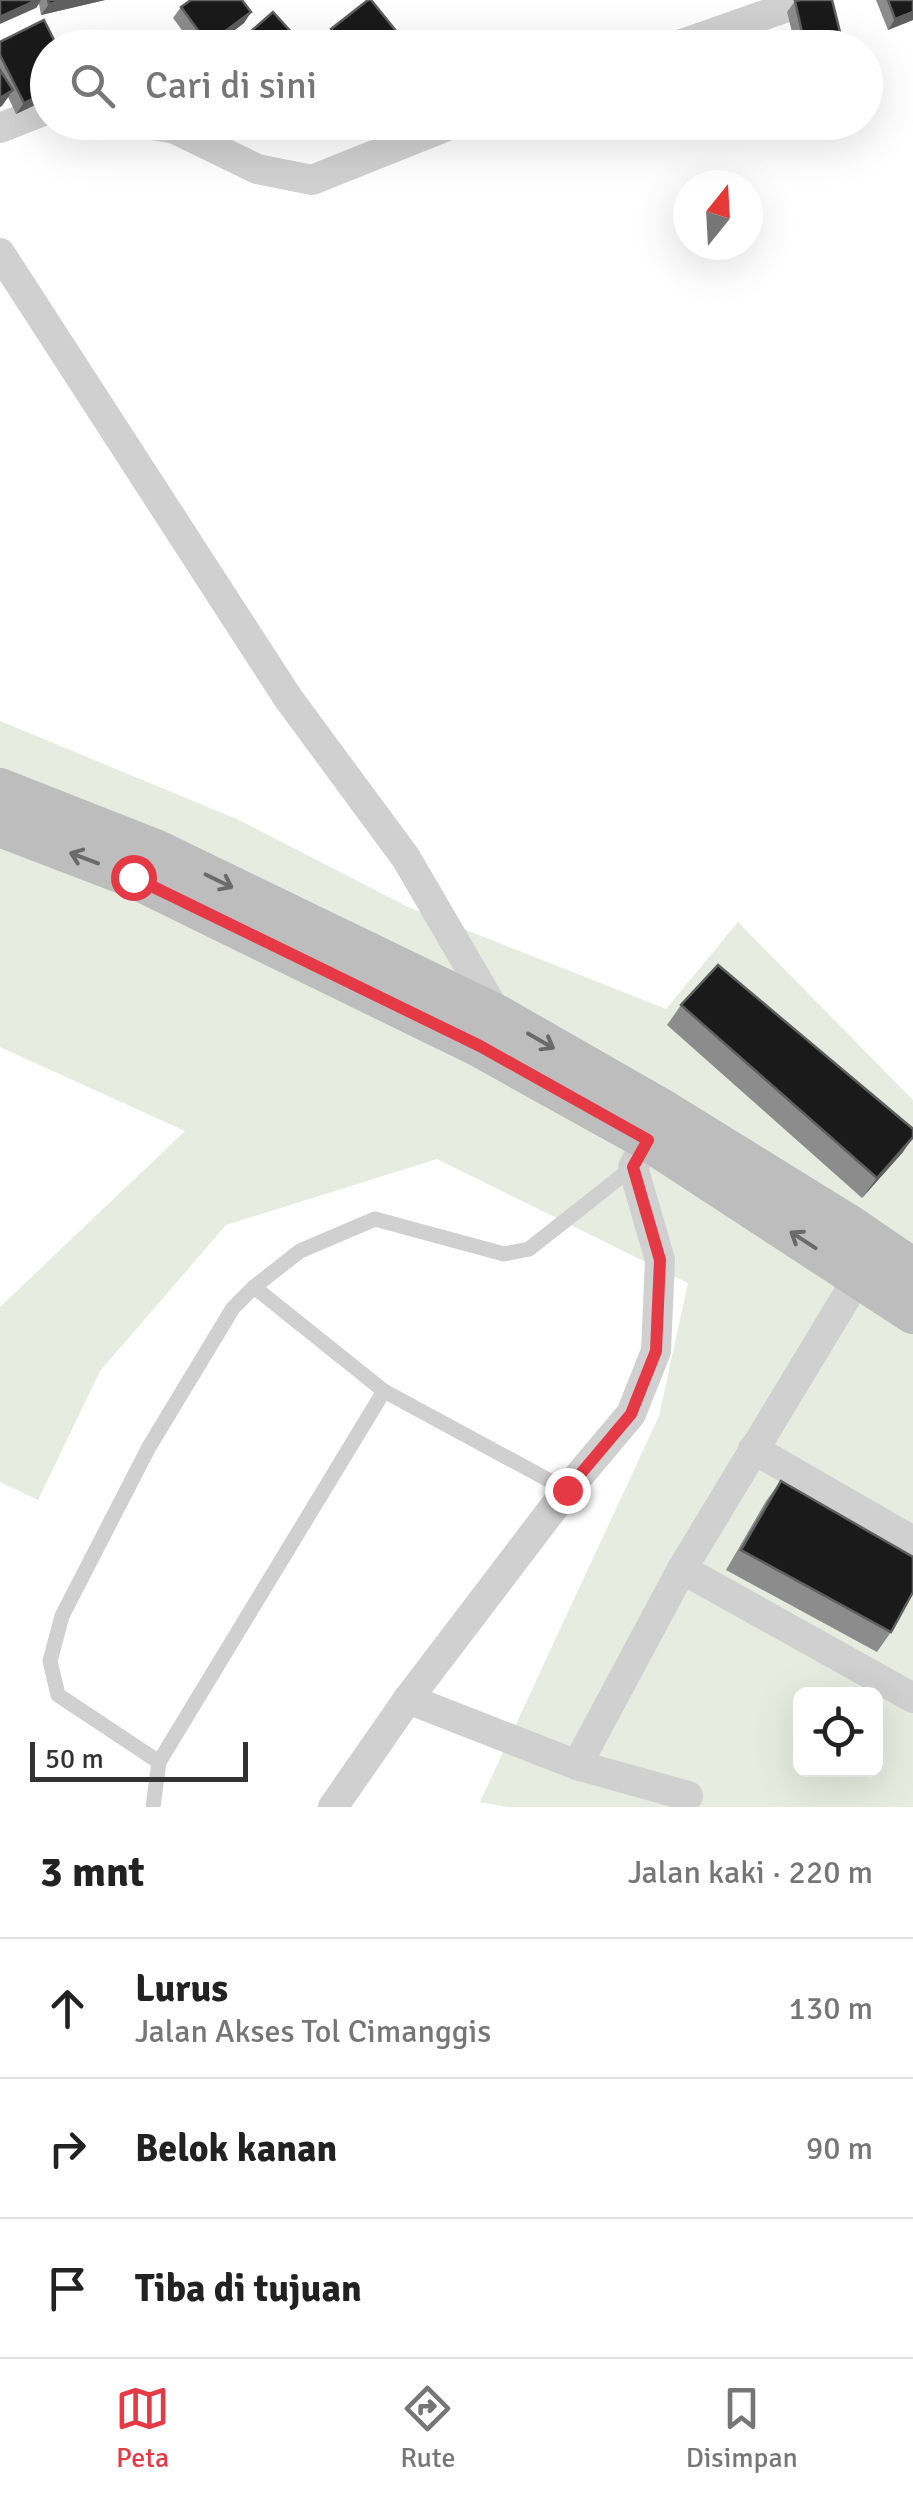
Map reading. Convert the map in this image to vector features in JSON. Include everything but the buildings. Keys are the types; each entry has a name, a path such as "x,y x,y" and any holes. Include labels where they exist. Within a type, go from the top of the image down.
{"main road":[{"path":"0,790 155,850 488,1031 913,1314"},
{"path":"0,826 133,877 488,1031"},
{"path":"648,1139 845,1223 913,1269"}],"street":[{"path":"722,30 807,0"},
{"path":"0,128 30,116"},
{"path":"197,140 257,169 312,180 412,140"},
{"path":"0,253 288,698 406,858 488,1031"},
{"path":"333,1807 408,1699 567,1490 631,1414 656,1351 660,1260 648,1139"},
{"path":"577,1765 682,1569 859,1276"},
{"path":"753,1449 913,1541"},
{"path":"682,1569 913,1698"},
{"path":"408,1699 577,1765 688,1796"}],"lane":[{"path":"159,1762 58,1695 50,1661 62,1616 148,1448 233,1308 300,1251 376,1218 504,1254 529,1249 648,1139"},
{"path":"254,1288 384,1392 567,1490"},
{"path":"153,1807 159,1762 384,1392"}],"shaded area":[{"path":"0,721 239,820 408,907 666,1009 738,922 913,1100 913,1807 507,1807 480,1802 659,1416 688,1283 437,1159 226,1225 100,1371 38,1500 0,1482 0,1307 185,1131 0,1047"}],"route":[{"path":"133,877 480,1046 648,1140 633,1167 660,1260 656,1351 631,1414 567,1490"}]}
